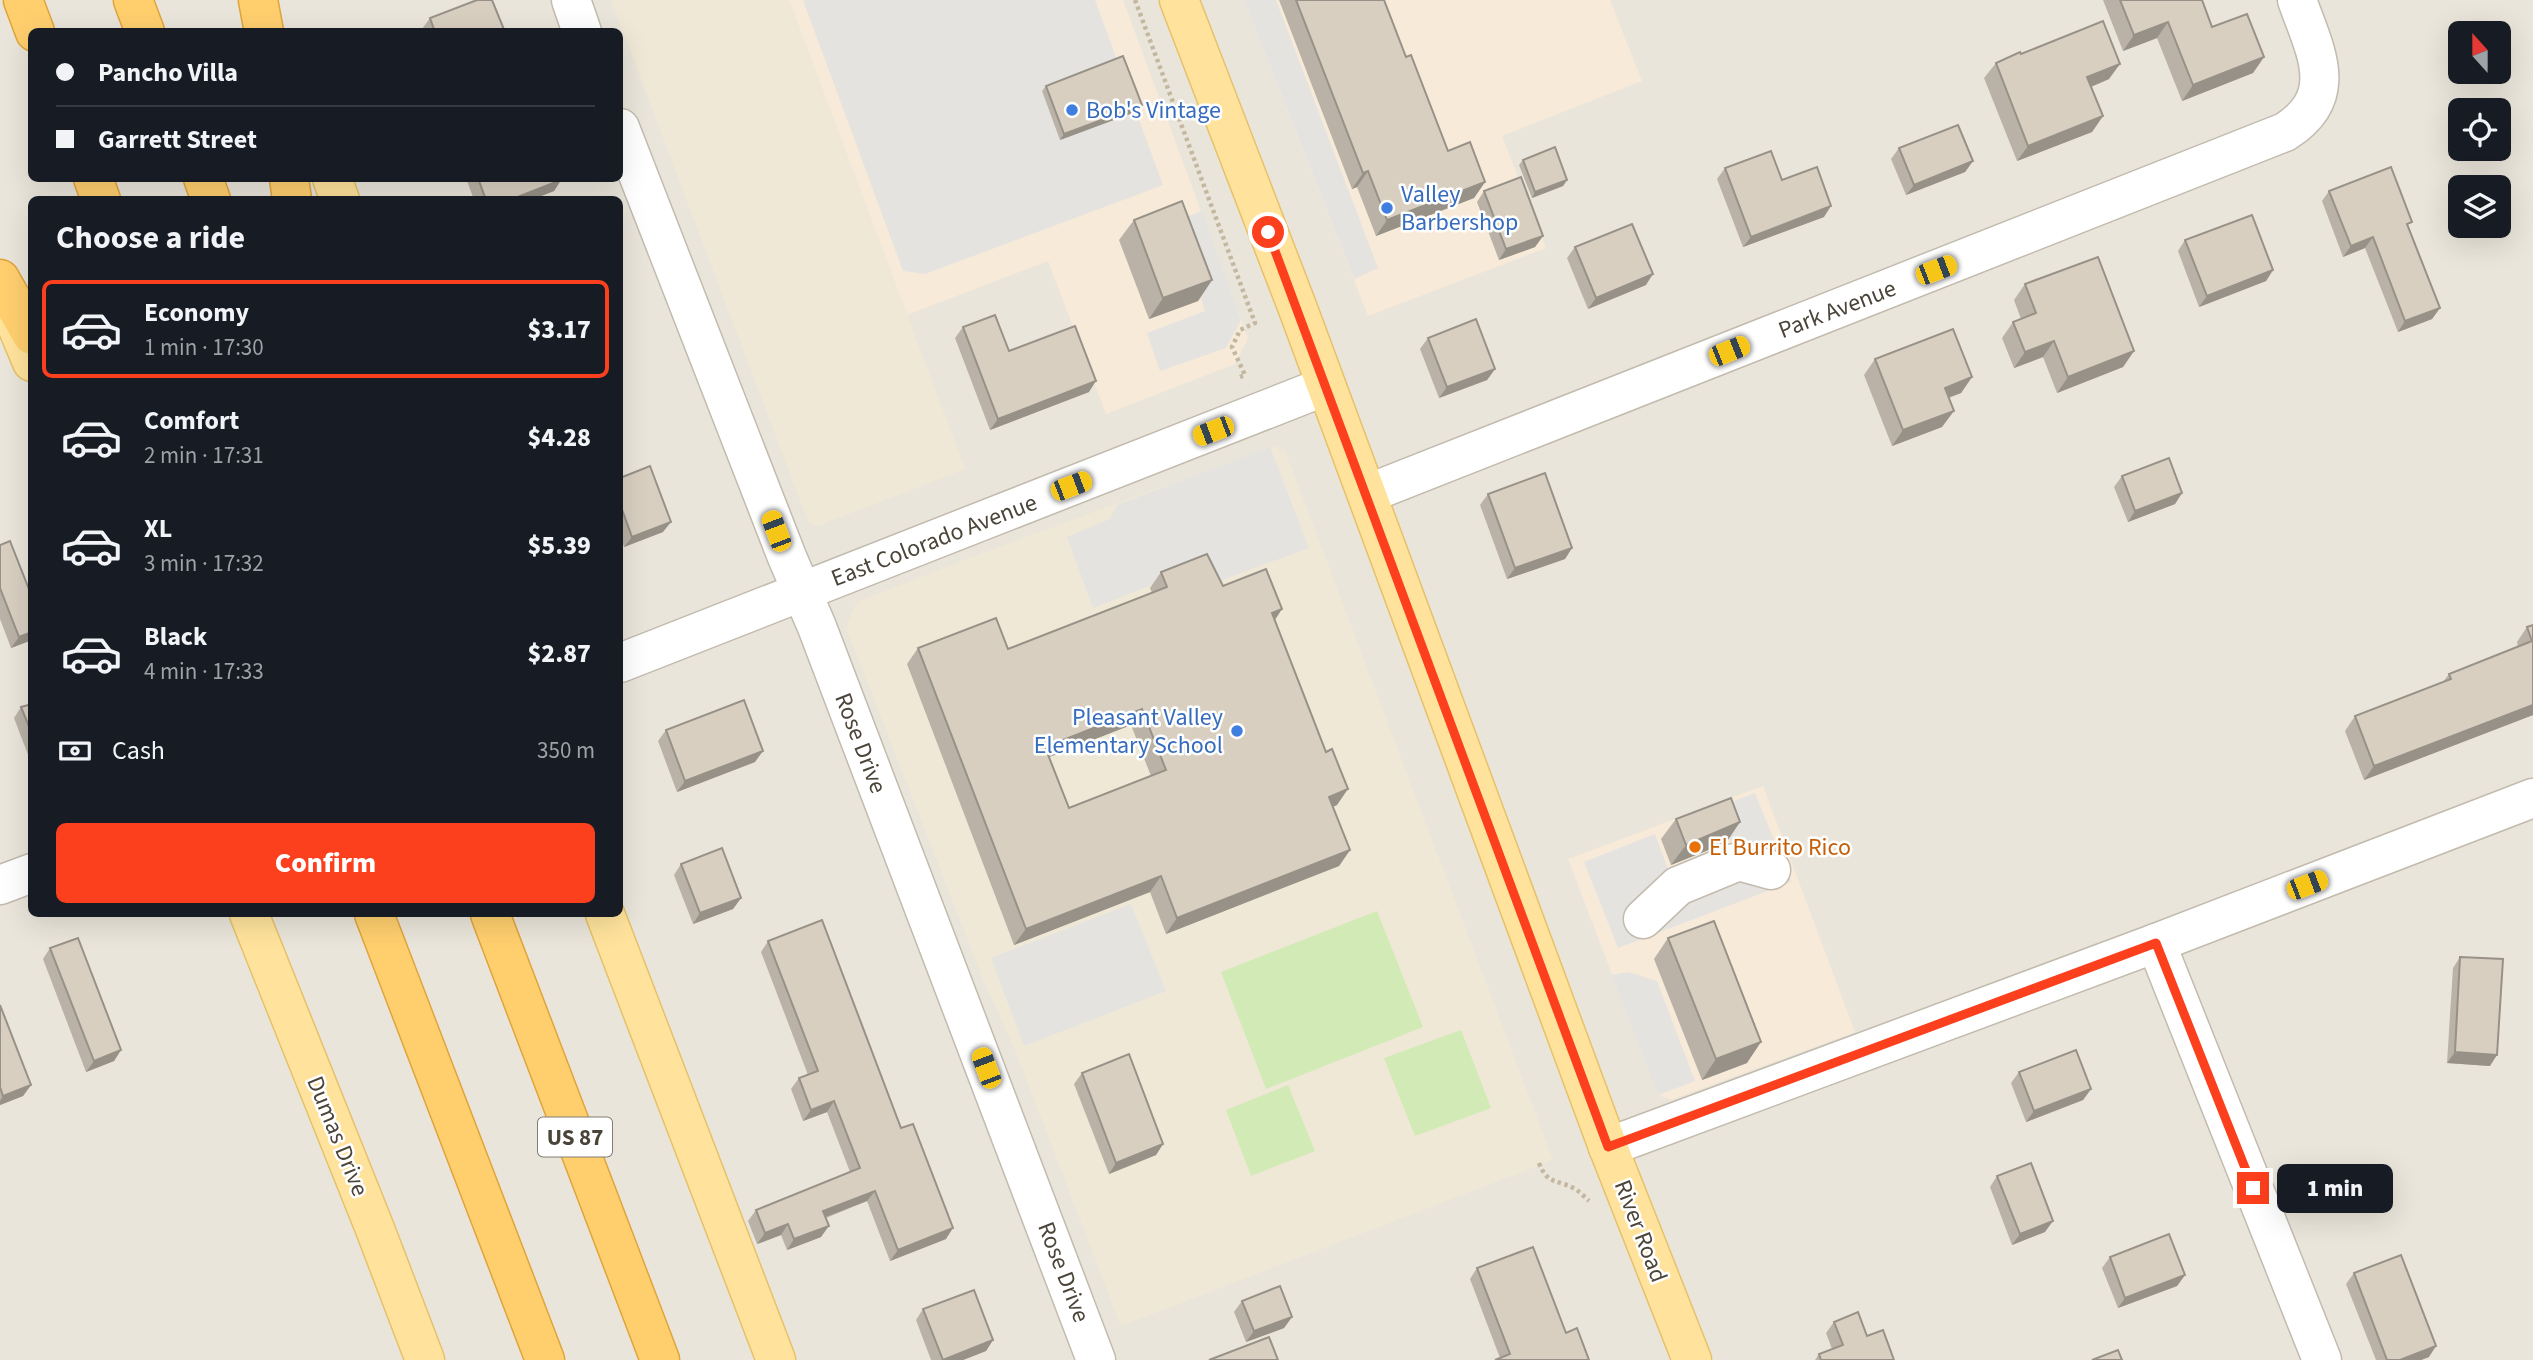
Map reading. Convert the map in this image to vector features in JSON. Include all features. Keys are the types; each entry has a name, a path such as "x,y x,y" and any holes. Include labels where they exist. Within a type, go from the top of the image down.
{"highway":[{"path":"23,0 34,28"},
{"path":"133,0 144,28"},
{"path":"258,0 263,28"},
{"path":"0,287 28,329"},
{"path":"366,917 394,965"},
{"path":"375,917 545,1360"},
{"name":"US 87","path":"491,917 660,1360"}],"main road":[{"path":"268,0 278,28"},
{"name":"River Road","path":"1179,0 1367,494 1608,1147 1692,1360"},
{"path":"0,287 28,353"},
{"name":"Dumas Drive","path":"250,917 376,1229 425,1360"},
{"path":"606,917 776,1360"}],"street":[{"path":"571,0 581,28"},
{"name":"Park Avenue","path":"1367,494 2285,132 2310,111 2320,84 2320,67 2297,0"},
{"name":"Rose Drive","path":"623,136 851,715 1097,1360"},
{"name":"East Colorado Avenue","path":"623,662 1326,386"},
{"path":"1608,1147 2156,943 2533,798"},
{"path":"1643,919 1678,886 1698,876 1742,862 1771,870"},
{"path":"0,885 28,874"},
{"path":"2156,943 2322,1360"}],"path":[{"path":"1135,0 1255,323 1240,330 1232,347 1245,375"}],"shaded area":[{"path":"0,0 2533,0 2533,1360 0,1360"},
{"path":"611,0 789,0 965,469 815,527 808,521"},
{"path":"789,0 1123,0 1248,338 1235,364 1106,414 1048,261 907,315"},
{"path":"803,0 1095,0 1163,185 925,274 903,271"},
{"path":"1244,0 1610,0 1642,81 1502,136 1546,248 1368,316"},
{"path":"1244,0 1276,0 1378,268 1354,279"},
{"path":"1202,211 1241,320 1226,348 1160,371 1147,333 1205,311 1175,221"},
{"path":"1274,446 1285,451 1553,1160 1121,1326 1015,1050 983,979 846,627 857,602"},
{"path":"1270,447 1309,548 1211,584 1174,576 1093,608 1067,537 1110,519 1117,505"},
{"path":"1763,786 1855,1032 1671,1100 1658,1095 1568,859"},
{"path":"1755,793 1791,882 1618,948 1584,862 1655,834 1673,883 1737,857 1718,807"},
{"path":"1131,904 1166,991 1024,1046 991,958"},
{"path":"1628,972 1657,981 1695,1081 1658,1095 1612,975"}],"green space":[{"path":"1377,911 1423,1027 1266,1089 1221,972"},
{"path":"1461,1030 1491,1108 1415,1136 1384,1058"},
{"path":"1288,1085 1315,1151 1251,1176 1226,1110"}],"building":[{"path":"477,0 492,0 503,28 434,28 430,18"},
{"path":"1296,0 1384,0 1406,57 1411,55 1448,151 1470,142 1485,182 1387,220 1368,171 1363,173"},
{"path":"2120,0 2202,0 2212,27 2247,14 2264,57 2193,85 2168,22 2134,35"},
{"path":"2103,21 2120,64 2087,77 2103,116 2028,146 1996,63"},
{"path":"1123,56 1142,105 1064,134 1046,86"},
{"path":"1958,125 1973,161 1914,185 1899,148"},
{"path":"1555,147 1567,180 1535,192 1523,160"},
{"path":"1771,151 1782,180 1817,167 1831,206 1751,237 1725,168"},
{"path":"2391,167 2412,222 2407,224 2440,308 2405,321 2373,237 2351,246 2329,191"},
{"path":"1521,177 1543,236 1506,249 1484,191"},
{"path":"479,182 556,182 520,196 485,196"},
{"path":"1182,201 1212,280 1163,298 1134,220"},
{"path":"2252,215 2273,270 2207,296 2185,240"},
{"path":"1632,224 1653,274 1596,298 1575,247"},
{"path":"2098,257 2134,351 2068,377 2054,341 2025,352 2013,322 2036,313 2025,284"},
{"path":"995,315 1009,351 1075,326 1096,381 998,419 963,327"},
{"path":"1476,319 1495,369 1447,387 1428,338"},
{"path":"1953,329 1972,377 1945,388 1954,411 1903,430 1875,359"},
{"path":"2169,458 2182,493 2135,511 2122,476"},
{"path":"650,466 671,522 632,537 623,512 623,477"},
{"path":"1545,473 1572,548 1515,568 1488,494"},
{"path":"10,541 28,587 28,634 19,637 0,588 0,545"},
{"path":"1207,554 1223,586 1266,569 1282,609 1272,613 1326,752 1332,749 1348,789 1329,797 1350,850 1177,918 1161,876 1026,929 918,648 996,618 1008,649 1167,587 1161,572","holes":["1142,709 1166,770 1069,808 1045,747"]},
{"path":"2533,625 2533,705 2374,766 2355,716 2451,679 2449,674 2532,641 2527,627"},
{"path":"744,700 763,751 685,781 666,730"},
{"path":"28,705 28,724 21,707"},
{"path":"1731,798 1740,822 1686,845 1676,819"},
{"path":"722,848 741,898 700,913 681,864"},
{"path":"822,920 901,1128 913,1124 953,1228 898,1250 875,1191 823,1211 829,1226 794,1239 788,1224 765,1233 756,1210 860,1168 834,1101 811,1110 799,1078 818,1071 768,941"},
{"path":"1714,921 1761,1042 1716,1059 1668,938"},
{"path":"78,938 121,1050 94,1061 50,948"},
{"path":"2460,957 2503,959 2497,1055 2455,1052"},
{"path":"0,1005 31,1085 3,1096 0,1087"},
{"path":"2076,1050 2091,1089 2034,1111 2019,1072"},
{"path":"1129,1054 1163,1144 1116,1163 1082,1073"},
{"path":"2031,1163 2053,1221 2020,1234 1997,1176"},
{"path":"2169,1234 2185,1275 2125,1298 2110,1257"},
{"path":"1533,1247 1566,1333 1577,1328 1589,1360 1495,1360 1510,1354 1477,1268"},
{"path":"2401,1255 2436,1346 2400,1360 2387,1360 2354,1273"},
{"path":"1280,1286 1292,1317 1254,1331 1242,1301"},
{"path":"974,1290 993,1340 943,1360 923,1309"},
{"path":"1858,1312 1867,1336 1883,1330 1894,1360 1821,1360 1819,1354 1843,1345 1834,1322"},
{"path":"1269,1337 1278,1360 1209,1360"},
{"path":"2118,1350 2122,1360 2092,1360"}],"place":[{"name":"Bob's Vintage","path":"1072,110"},
{"name":"Valley Barbershop","path":"1387,208"},
{"name":"Pleasant Valley Elementary School","path":"1237,731"},
{"name":"El Burrito Rico","path":"1695,847"}],"route":[{"path":"1268,232 1608,1147 2156,943 2253,1188"}]}
